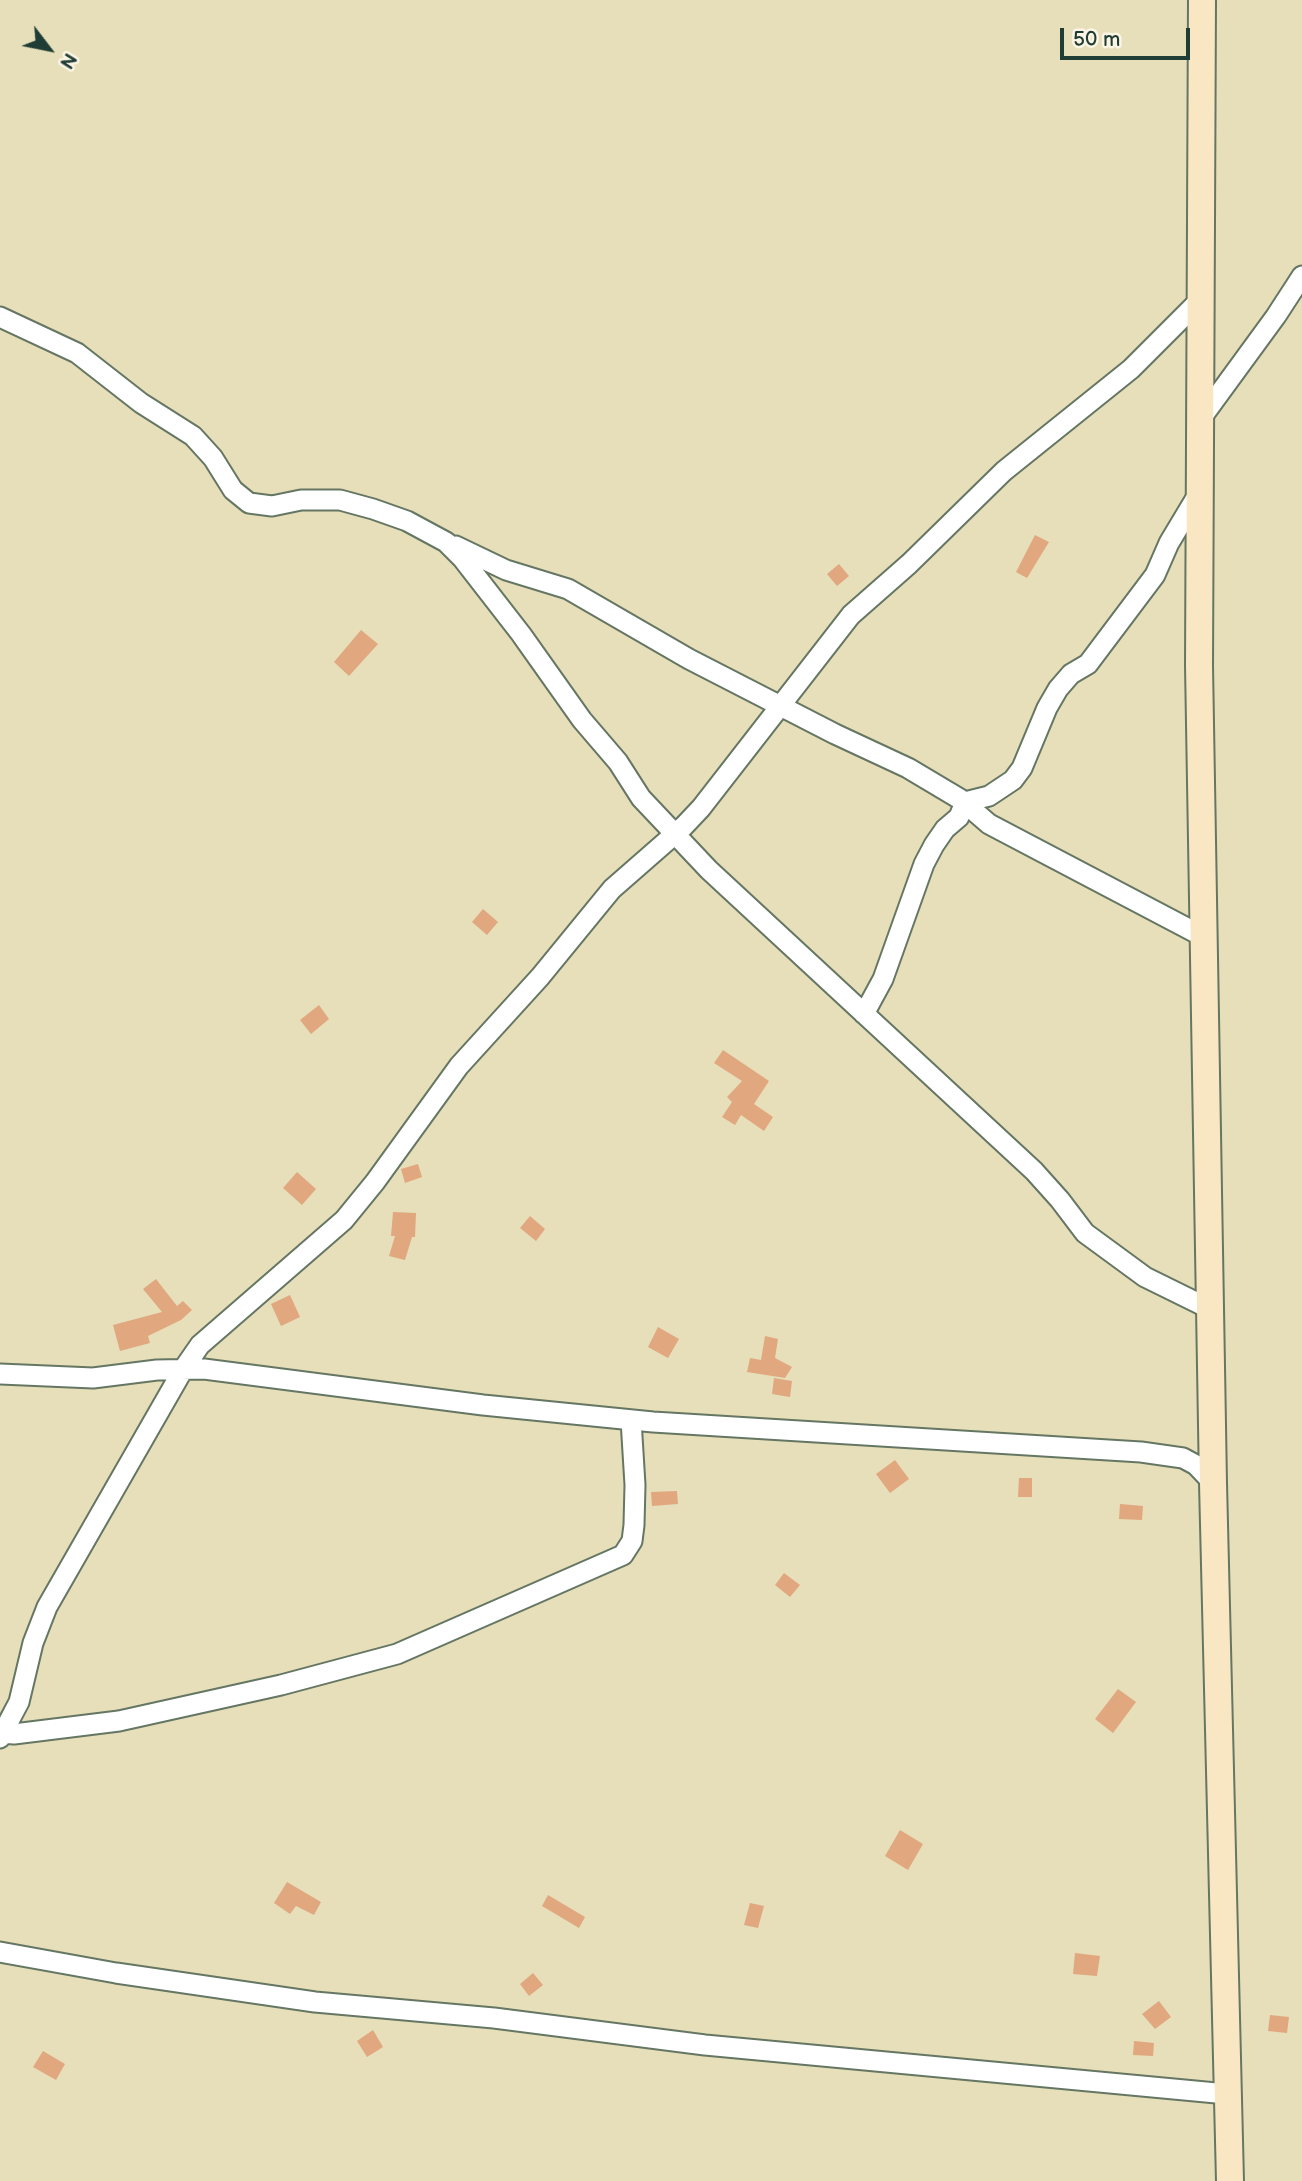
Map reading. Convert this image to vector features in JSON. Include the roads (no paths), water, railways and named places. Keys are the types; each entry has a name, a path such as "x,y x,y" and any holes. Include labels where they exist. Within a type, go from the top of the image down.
{"street":[{"path":"1204,3 1199,665 1213,1483 1230,2181"},
{"path":"1200,420 1302,276"},
{"path":"1,1735 19,1702 33,1643 47,1607 184,1368 200,1345 344,1220 375,1182 459,1066 540,977 612,889 701,808 842,625 860,606 909,564 1004,471 1131,369 1200,300"},
{"path":"0,317 77,353 141,403 193,436 213,458 233,490 249,503 272,506 301,500 340,500 407,521 506,570 568,589 689,659 908,768 965,803 989,824 1203,937"},
{"path":"965,803 989,796 1013,780 1022,768 1047,708 1058,689 1072,674 1088,664 1156,575 1169,544 1199,492"},
{"path":"446,542 462,558 521,634 582,720 618,762 641,798 674,834 1034,1171 1085,1233 1145,1277 1210,1308"},
{"path":"864,1014 883,979 927,856 941,834 959,817 965,803"},
{"path":"0,1374 93,1378 184,1368 482,1405 631,1420 1141,1452 1183,1458 1196,1465 1213,1483"},
{"path":"1,1735 119,1721 281,1685 397,1654 622,1555 632,1541 634,1525 635,1485 631,1420"},
{"path":"0,1952 117,1973 315,2002 494,2018 719,2046 1227,2094"}]}
